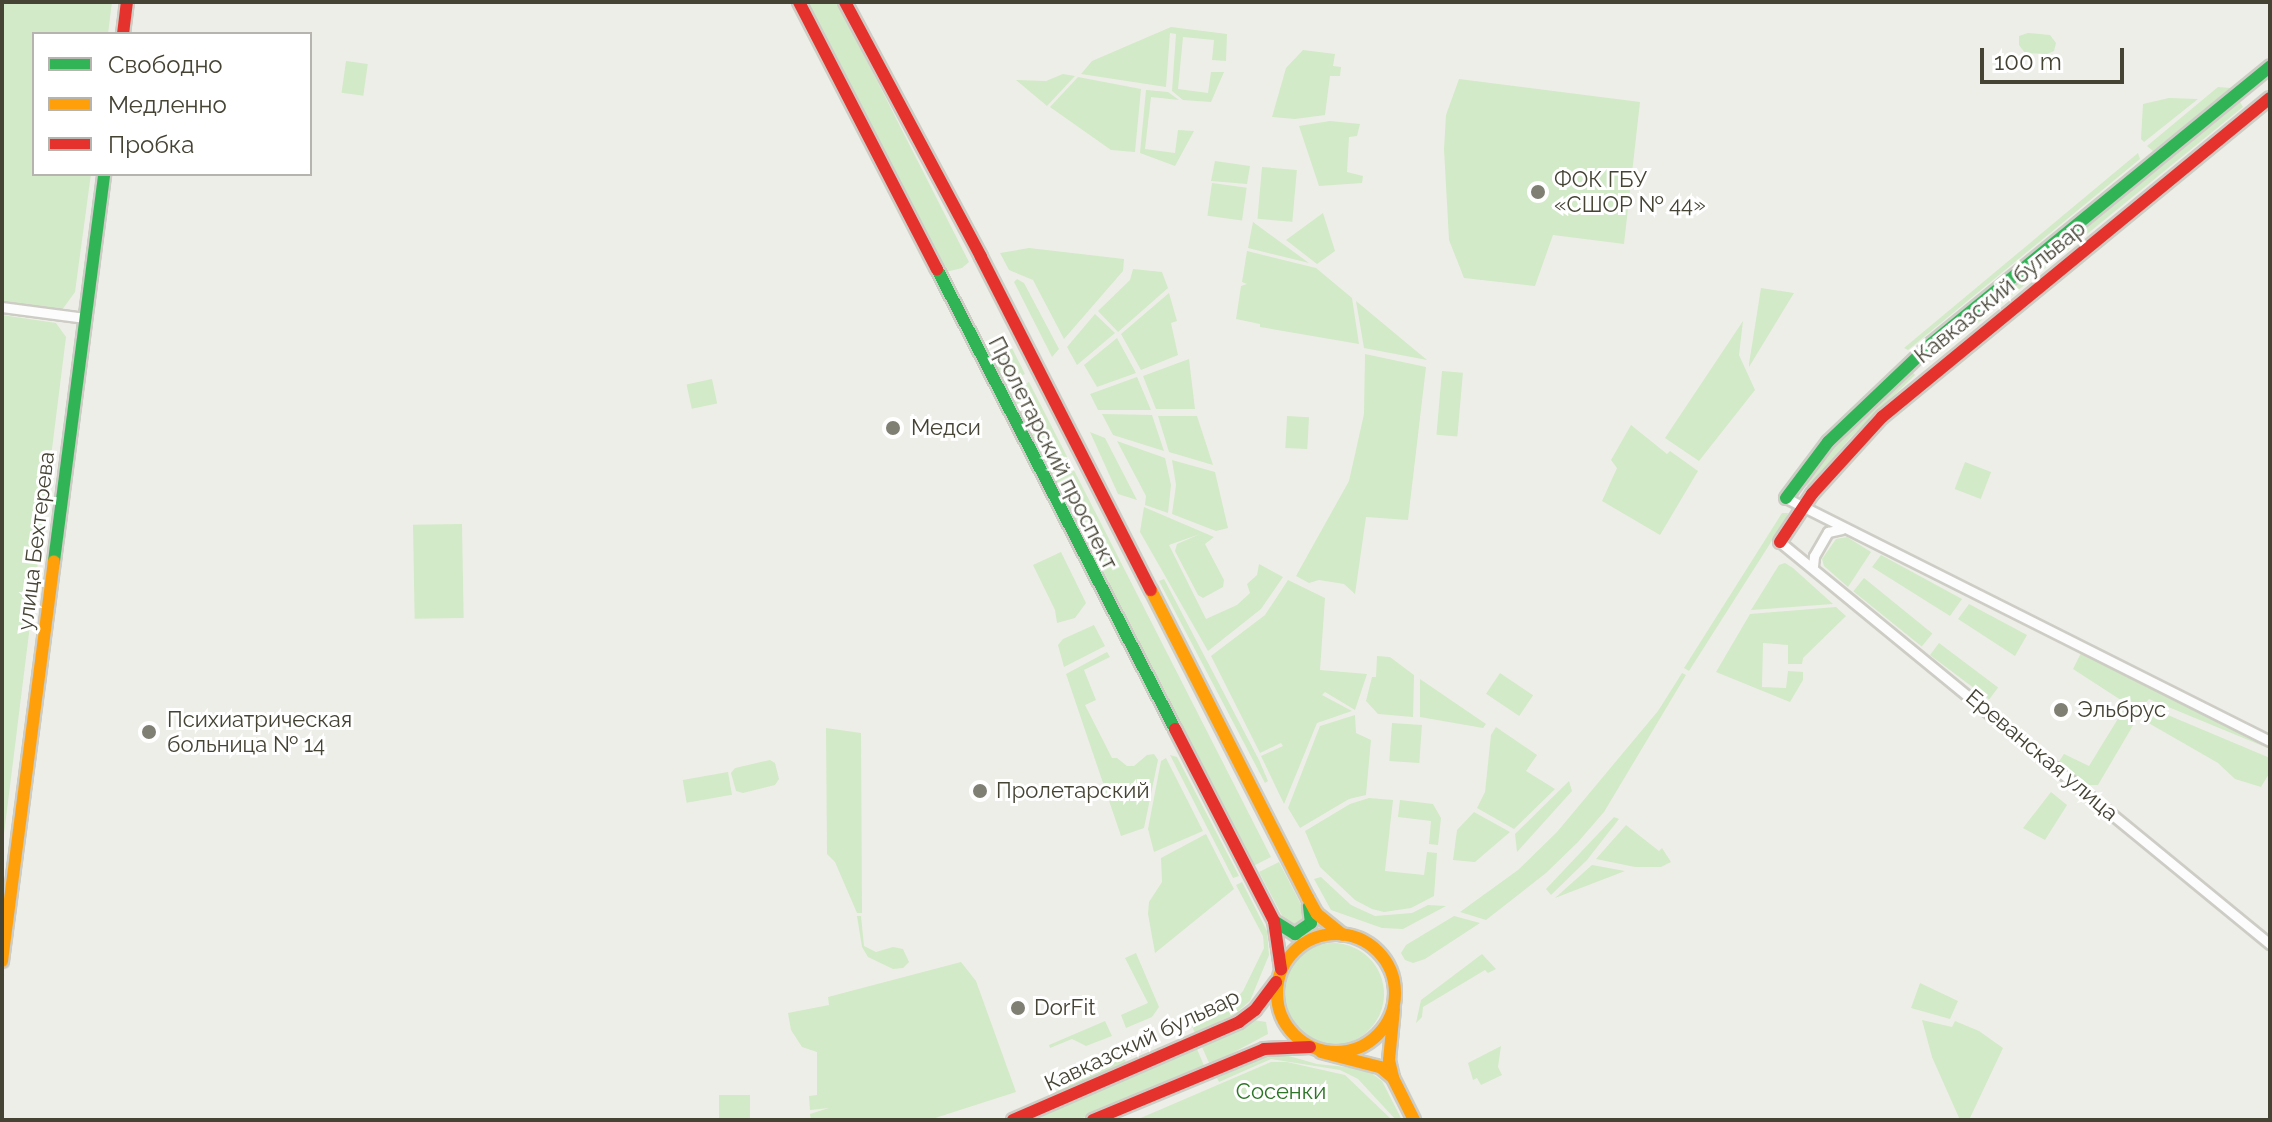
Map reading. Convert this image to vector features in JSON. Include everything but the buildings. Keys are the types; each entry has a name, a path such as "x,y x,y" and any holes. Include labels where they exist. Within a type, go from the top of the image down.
{"main road":[{"path":"123,32 127,2"},
{"name":"Пролетарский проспект","path":"799,2 1274,921 1279,976"},
{"name":"Пролетарский проспект","path":"845,2 981,257 1308,898 1317,914 1343,935"},
{"name":"Кавказский бульвар","path":"1786,498 1828,442 1931,344 2270,67"},
{"name":"Кавказский бульвар","path":"1780,542 1803,507 1850,448 1918,385 2270,98"},
{"name":"улица Бехтерева","path":"2,961 104,176"},
{"path":"1931,344 1928,354 1932,361 1947,360"},
{"path":"1903,370 1917,369 1921,375 1918,385"},
{"path":"1274,921 1290,933 1309,927 1308,898"},
{"path":"1393,1078 1380,1067 1316,1050 1290,1032 1282,1016 1279,976 1304,945 1343,935 1362,939 1389,964 1395,984 1389,1054 1393,1078 1414,1120"},
{"name":"Кавказский бульвар","path":"1013,1120 1239,1022 1255,1010 1279,976"},
{"path":"1093,1120 1134,1106 1264,1049 1347,1049 1374,1037 1394,1009"}],"street":[{"path":"2,307 84,318"},
{"path":"1786,498 2270,741"},
{"path":"1813,566 1814,556 1828,532 1845,529"},
{"name":"Ереванская улица","path":"1780,542 2270,944"}],"green space":[{"path":"2,2 112,2 108,32 32,32 32,176 91,176 75,292 62,310 2,302"},
{"path":"807,2 837,2 969,262 962,268 946,272"},
{"path":"1171,27 1227,34 1226,61 1212,60 1214,40 1183,37 1178,89 1208,93 1211,72 1224,72 1211,102 1183,100 1172,91 1176,34 1170,33 1166,87 1081,74 1092,61"},
{"path":"2028,33 2050,35 2056,43 2054,51 2047,54 2025,53 2019,45 2019,36"},
{"path":"1303,50 1335,54 1333,66 1341,67 1340,76 1330,76 1325,115 1295,119 1272,117 1286,68"},
{"path":"346,61 368,64 363,96 342,93"},
{"path":"1063,74 1075,76 1047,106 1016,80 1046,81"},
{"path":"1078,77 1141,89 1135,152 1111,150 1050,107"},
{"name":"ФОК ГБУ «СШОР № 44»","path":"1459,79 1640,102 1624,244 1553,235 1535,286 1464,278 1449,240 1444,149 1446,115"},
{"path":"2218,87 2231,88 2153,151 2147,146"},
{"path":"1146,90 1168,92 1179,100 1151,97 1145,149 1175,153 1178,130 1194,131 1175,166 1140,153"},
{"path":"2169,98 2198,99 2144,142 2141,139 2143,104"},
{"path":"2240,102 2243,107 1941,353 1937,352 1936,345"},
{"path":"1330,121 1360,124 1357,136 1349,137 1347,172 1363,176 1362,183 1319,186 1299,126"},
{"path":"2138,153 2140,159 1908,350 1904,348"},
{"path":"1215,161 1250,166 1247,184 1211,181"},
{"path":"1262,167 1297,170 1292,222 1257,219"},
{"path":"1212,183 1247,188 1242,221 1207,216"},
{"path":"1323,213 1335,251 1317,264 1286,240"},
{"path":"1253,222 1309,263 1248,248"},
{"path":"1029,248 1124,259 1123,271 1064,339 1033,280 1009,270 1000,253"},
{"path":"1247,251 1316,268 1352,298 1359,344 1260,327 1260,324 1236,319 1241,286 1247,284 1242,282"},
{"path":"1133,269 1162,272 1168,288 1118,332 1098,311 1130,280"},
{"path":"1017,279 1024,283 1059,349 1052,357 1014,282"},
{"path":"1761,288 1794,293 1749,367 1749,364"},
{"path":"1169,293 1177,321 1171,323 1178,355 1141,370 1121,334"},
{"path":"1356,301 1427,360 1364,348"},
{"path":"1095,314 1115,333 1077,365 1067,347"},
{"path":"2,315 56,323 66,337 2,850"},
{"path":"1743,321 1739,355 1755,390 1699,461 1665,438"},
{"path":"1117,338 1136,373 1097,387 1084,365"},
{"path":"1011,346 1025,374 1005,383 991,357 1001,348"},
{"path":"1365,354 1426,367 1408,520 1366,517 1355,594 1344,584 1319,580 1309,583 1296,576 1349,481 1364,414"},
{"path":"1189,359 1195,409 1156,409 1143,376"},
{"path":"1911,370 1915,375 1850,438 1809,487 1803,484 1853,424"},
{"path":"1442,371 1463,373 1457,437 1436,435"},
{"path":"1137,377 1151,410 1098,410 1090,394"},
{"path":"712,379 717,403 692,409 687,384"},
{"path":"1029,382 1271,857 1252,866 1010,392"},
{"path":"1102,414 1152,415 1164,451 1113,435"},
{"path":"1158,416 1197,416 1213,465 1169,452"},
{"path":"1287,416 1309,417 1307,449 1285,448"},
{"path":"1631,425 1667,454 1670,451 1698,471 1660,535 1602,501 1617,468 1611,460"},
{"path":"1090,432 1105,438 1137,500 1118,494"},
{"path":"1117,441 1165,458 1171,485 1168,513 1145,505 1146,496"},
{"path":"1172,460 1215,472 1228,528 1216,531 1172,514 1176,485"},
{"path":"1965,462 1991,472 1981,499 1955,489"},
{"path":"1144,507 1214,537 1205,544 1224,580 1223,587 1203,598 1198,595 1175,551 1177,544 1200,534 1169,545 1206,619 1237,605 1250,593 1247,584 1257,575 1259,564 1283,577 1261,609 1208,651 1140,532"},
{"path":"1782,513 1788,513 1787,517 1689,671 1684,668"},
{"path":"462,524 464,618 415,619 413,525"},
{"path":"1847,537 1871,552 1848,587 1824,566 1822,559 1836,539"},
{"path":"1061,552 1086,603 1075,618 1057,623 1055,610 1033,565"},
{"path":"1881,555 1962,599 1950,616 1872,567"},
{"path":"1785,563 1833,604 1751,610 1779,565"},
{"path":"1864,578 1932,633 1922,647 1853,591"},
{"path":"1164,579 1259,760 1268,781 1265,783 1159,581"},
{"path":"1288,580 1325,598 1320,670 1367,674 1355,710 1325,692 1322,695 1352,711 1317,723 1284,804 1261,756 1283,746 1281,743 1260,753 1211,656 1265,615"},
{"path":"1969,604 2027,635 2015,656 1958,619"},
{"path":"1836,607 1846,616 1803,658 1802,664 1788,664 1788,645 1763,643 1762,687 1786,688 1788,671 1803,672 1803,680 1790,702 1716,672 1750,614"},
{"path":"1094,625 1105,646 1064,667 1058,645 1063,639"},
{"path":"1939,643 1998,688 1989,700 1930,655"},
{"path":"1107,652 1110,657 1084,670 1096,700 1085,705 1112,758 1127,766 1134,766 1147,755 1154,754 1158,760 1144,828 1121,836 1066,674"},
{"path":"2081,653 2270,749 2149,699 2144,705 2270,758 2270,772 2261,787 2235,779 2218,763 2138,717 2098,785 2083,785 2058,763 2064,754 2089,766 2127,704 2073,669"},
{"path":"1377,656 1390,657 1414,675 1413,717 1378,714 1366,701 1372,677 1376,677"},
{"path":"1500,673 1533,695 1519,716 1486,694"},
{"path":"1682,673 1686,675 1604,812 1578,842 1546,873 1486,920 1460,912 1518,870 1557,832 1658,711"},
{"path":"1420,679 1486,724 1483,728 1420,717"},
{"path":"1355,715 1356,733 1371,740 1366,795 1349,799 1300,828 1288,808 1320,726"},
{"path":"1392,723 1422,725 1419,763 1389,761"},
{"path":"1496,727 1537,755 1526,771 1555,789 1514,829 1477,808 1485,792 1491,735"},
{"path":"826,728 861,733 862,913 857,913 835,862 827,854"},
{"path":"1170,755 1177,757 1239,876 1233,878"},
{"path":"1166,758 1203,831 1154,852 1148,829 1161,761"},
{"path":"770,760 775,763 779,779 775,785 743,793 736,791 731,773 735,768"},
{"path":"728,772 732,795 687,803 683,780"},
{"path":"1569,781 1572,791 1517,852 1515,834"},
{"path":"2051,792 2067,805 2045,840 2023,828"},
{"path":"1369,798 1393,800 1385,871 1424,875 1427,852 1437,853 1434,896 1411,908 1384,912 1355,900 1320,867 1305,831 1350,804"},
{"path":"1400,800 1433,804 1441,818 1438,845 1429,844 1431,821 1398,817"},
{"path":"1474,812 1510,832 1475,862 1453,860 1457,830"},
{"path":"1614,817 1619,819 1587,860 1551,895 1546,889"},
{"path":"1626,825 1659,851 1662,848 1671,862 1661,867 1635,867 1596,859"},
{"path":"1206,834 1234,889 1155,953 1148,914 1149,902 1162,882 1161,858"},
{"path":"1279,862 1307,916 1295,930 1287,925 1259,872"},
{"path":"1592,865 1625,871 1555,898"},
{"path":"1321,877 1351,905 1375,916 1412,913 1428,905 1446,906 1403,929 1382,928 1331,910 1314,879"},
{"path":"1242,882 1267,931 1269,955 1250,1001 1235,1014 1195,1033 1191,1024 1232,1003 1243,991 1264,948 1263,936 1236,885"},
{"path":"857,916 861,916 864,946 876,952 893,947 903,949 909,962 903,968 893,969 868,957 862,947"},
{"path":"1454,916 1480,923 1425,959 1413,963 1405,960 1401,953 1406,945"},
{"path":"1333,943 1352,947 1369,958 1380,975 1384,994 1380,1013 1369,1030 1352,1041 1333,1045 1314,1041 1297,1030 1286,1013 1282,994 1286,975 1297,958 1314,947"},
{"path":"1136,953 1159,1007 1152,1017 1126,1028 1121,1015 1148,1003 1125,958"},
{"path":"1482,954 1496,969 1488,973 1485,970 1423,1007 1422,1017 1416,1023 1421,1000"},
{"path":"961,962 976,981 1016,1092 929,1120 811,1120 810,1114 829,1108 810,1110 809,1096 817,1095 817,1052 802,1047 791,1030 788,1013 829,1005 828,997"},
{"path":"1920,983 1958,1001 1950,1019 1911,1008"},
{"path":"1254,1020 1266,1022 1268,1034 1210,1065 1202,1047"},
{"path":"1922,1020 1952,1027 1955,1021 1979,1031 2003,1048 1969,1120 1960,1120 1932,1057"},
{"path":"1105,1021 1112,1036 1086,1046 1072,1039 1050,1048 1049,1045"},
{"path":"1501,1046 1498,1067 1502,1075 1481,1085 1477,1078 1473,1080 1468,1063"},
{"path":"1197,1049 1205,1068 1112,1108 1077,1120 1031,1120"},
{"path":"1122,1055 1127,1064 1042,1111 1037,1102"},
{"path":"1268,1056 1289,1056 1317,1064 1366,1069 1382,1081 1402,1120 1396,1120 1358,1079 1340,1070 1271,1059 1219,1082 1217,1078"},
{"name":"Сосенки","path":"1271,1062 1287,1062 1345,1075 1392,1120 1136,1120"},
{"path":"719,1095 750,1095 750,1120 719,1120"}],"traffic: fast":[{"path":"1786,498 1828,442 1931,344 2270,67"},
{"path":"54,561 104,176"},
{"path":"937,269 1175,729"},
{"path":"1274,921 1295,934 1311,923 1309,906"}],"traffic: slow":[{"path":"2,961 54,561"},
{"path":"1151,590 1308,898 1317,914 1343,935"},
{"path":"1336,934 1359,939 1378,951 1390,970 1395,993 1390,1016 1378,1035 1359,1047 1336,1052 1313,1047 1294,1035 1282,1016 1277,993 1282,970 1294,951 1313,939 1336,934"},
{"path":"1394,1009 1389,1060 1393,1078 1414,1120"},
{"path":"1321,1052 1380,1067 1393,1078"}],"traffic: jam":[{"path":"123,32 127,2"},
{"path":"799,2 937,269"},
{"path":"845,2 981,257 1151,590"},
{"path":"1780,542 1812,494 1882,417 2270,98"},
{"path":"1175,729 1274,921 1281,969"},
{"path":"1013,1120 1239,1022 1255,1010 1276,982"},
{"path":"1093,1120 1264,1049 1310,1047"}],"place":[{"name":"ФОК ГБУ «СШОР № 44»","path":"1538,192"},
{"name":"Медси","path":"893,428"},
{"name":"Эльбрус","path":"2061,710"},
{"name":"Психиатрическая больница № 14","path":"149,732"},
{"name":"Пролетарский","path":"980,791"},
{"name":"DorFit","path":"1018,1008"}]}
